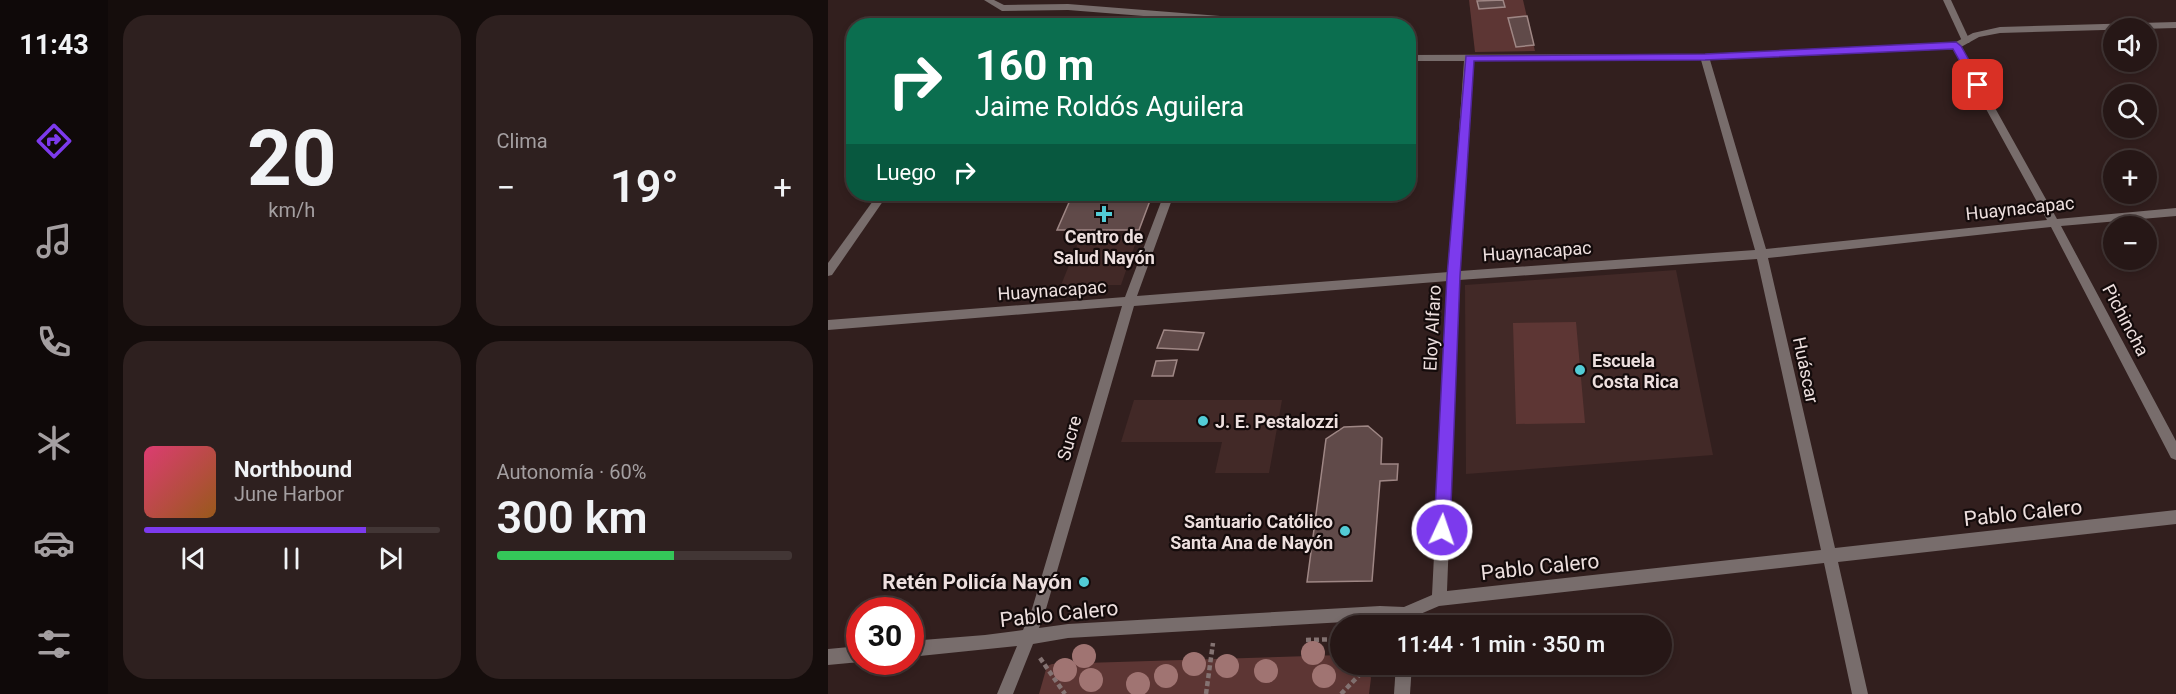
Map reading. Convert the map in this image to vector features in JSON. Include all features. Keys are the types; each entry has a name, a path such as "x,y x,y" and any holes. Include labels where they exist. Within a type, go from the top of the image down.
{"street":[{"path":"988,0 1002,8 1068,7 1197,18"},
{"name":"Pichincha","path":"1947,0 1961,43 2176,454"},
{"path":"1416,58 1705,57 1961,43 1976,35 2000,30 2176,25"},
{"name":"Huáscar","path":"1705,57 1762,254 1860,694"},
{"name":"Eloy Alfaro","path":"1438,599 1454,276 1469,58"},
{"path":"828,272 878,201"},
{"name":"Sucre","path":"1005,694 1039,609 1129,303 1166,201"},
{"name":"Huaynacapac","path":"828,325 1762,254 2176,212"},
{"name":"Pablo Calero","path":"1413,615 1438,599 2176,517"},
{"name":"Pablo Calero","path":"1345,615 1380,613 1387,615"},
{"name":"Pablo Calero","path":"924,648 1068,631 1330,616"},
{"path":"828,657 846,655"},
{"path":"1402,694 1403,675"}],"path":[{"path":"1026,637 1065,694"},
{"path":"1206,694 1213,643"},
{"path":"1341,694 1359,675"}],"shaded area":[{"path":"1469,0 1523,0 1535,51 1475,52"},
{"path":"1081,236 1138,236 1121,285 1061,285"},
{"name":"Escuela Costa Rica","path":"1676,270 1713,455 1466,474 1465,285"},
{"path":"1576,322 1585,423 1516,424 1513,323"},
{"name":"J. E. Pestalozzi","path":"1134,400 1282,400 1269,473 1215,473 1222,442 1121,442"},
{"path":"1330,655 1330,675 1370,675 1371,678 1369,694 1039,694 1047,666 1052,664"}],"building":[{"path":"1503,0 1505,7 1479,9 1477,1"},
{"path":"1527,16 1534,45 1516,47 1508,18"},
{"name":"Centro de Salud Nayón","path":"1070,201 1150,201 1139,230 1057,230"},
{"path":"1164,330 1204,333 1198,350 1157,348"},
{"path":"1177,360 1173,376 1152,376 1156,361"},
{"name":"Santuario Católico Santa Ana de Nayón","path":"1368,426 1382,438 1381,464 1398,464 1397,480 1380,481 1372,581 1307,582 1326,439 1344,427"}],"place":[{"name":"Centro de Salud Nayón","path":"1104,214"},
{"name":"Escuela Costa Rica","path":"1580,370"},
{"name":"J. E. Pestalozzi","path":"1203,421"},
{"name":"Santuario Católico Santa Ana de Nayón","path":"1345,531"},
{"name":"Retén Policía Nayón","path":"1084,582"}],"route":[{"path":"1442,530 1454,276 1469,58 1705,57 1956,46 1978,85"}]}
